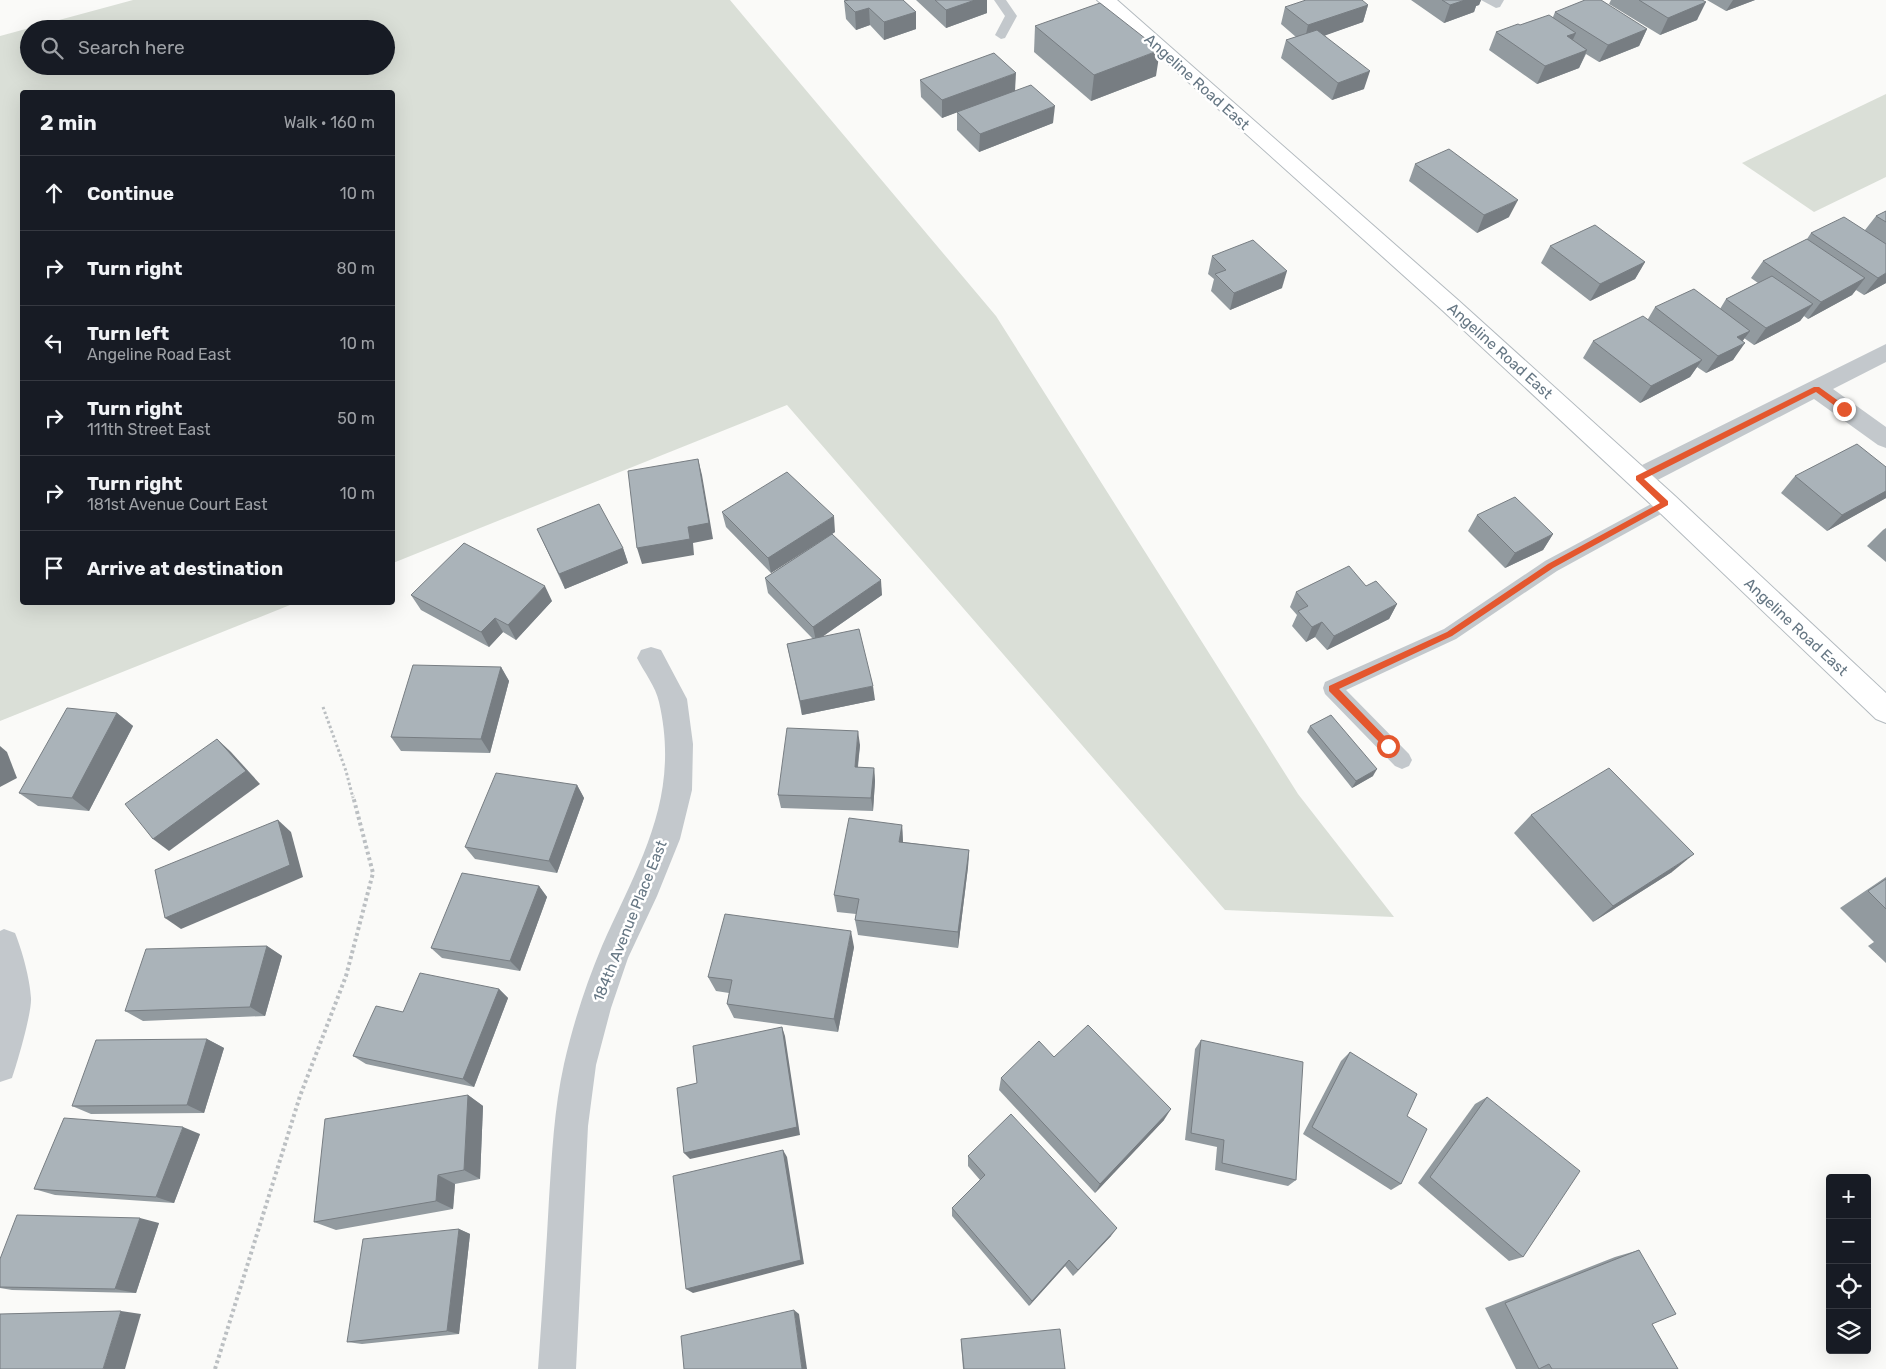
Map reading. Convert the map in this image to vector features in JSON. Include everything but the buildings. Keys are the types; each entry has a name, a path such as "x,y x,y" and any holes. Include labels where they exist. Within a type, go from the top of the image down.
{"street":[{"name":"Angeline Road East","path":"1106,0 1450,305 1666,503 1886,711"},
{"path":"1639,478 1817,389 1886,352"},
{"path":"1817,389 1886,439"},
{"name":"184th Avenue Place East","path":"556,1369 571,1126 580,1065 595,1008 614,955 642,896 665,839 678,790 679,744 673,699 651,658"},
{"path":"0,1066 15,999 4,944"}],"lane":[{"path":"1000,0 1011,16 1000,35"},
{"path":"1488,0 1496,4 1498,0"},
{"path":"1402,760 1332,688 1450,634 1551,566 1666,503"}],"path":[{"path":"216,1369 300,1096 346,976 373,873 346,771 323,707"}],"shaded area":[{"path":"133,0 730,0 996,316 1298,794 1394,917 1225,910 787,405 395,562 395,90 20,90 20,605 290,605 0,721 0,36 20,31 20,75 395,75 395,20 59,20"},
{"path":"1886,94 1886,177 1814,212 1742,163"}],"route":[{"path":"1388,746 1332,688 1450,634 1551,566 1666,503 1639,478 1817,389 1844,409"}]}
